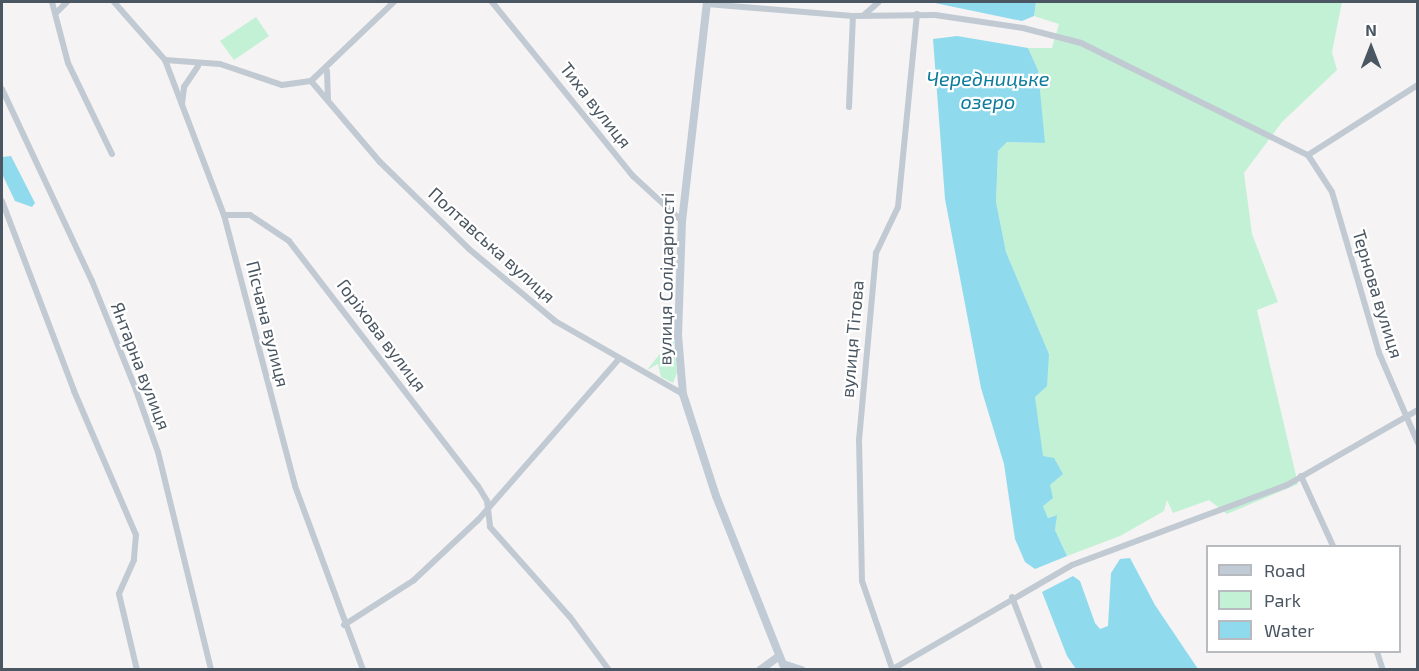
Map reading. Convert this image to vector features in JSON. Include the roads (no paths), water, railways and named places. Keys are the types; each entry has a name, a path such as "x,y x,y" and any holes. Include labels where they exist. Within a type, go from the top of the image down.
{"main road":[{"name":"вулиця Солідарності","path":"707,3 682,221 678,336 683,394 716,496 779,656"},
{"path":"760,669 779,656 783,664 802,669"}],"street":[{"path":"52,2 57,12 68,63 112,154"},
{"path":"57,12 67,2"},
{"name":"Пісчана вулиця","path":"114,2 165,60 225,215 277,425 344,625 363,669"},
{"path":"165,60 198,66 220,64 282,85 312,81 327,70 394,2"},
{"name":"Тиха вулиця","path":"492,2 633,176 682,221"},
{"path":"862,15 879,2"},
{"path":"707,3 853,16 917,14 1023,28 1081,43 1308,155 1418,85"},
{"name":"вулиця Тітова","path":"892,669 861,581 859,440 876,253 898,207 902,185 917,14"},
{"path":"849,107 853,16"},
{"path":"182,107 184,87 198,66"},
{"path":"327,70 328,101"},
{"name":"Полтавська вулиця","path":"312,81 380,162 469,249 555,321 683,394"},
{"name":"Янтарна вулиця","path":"2,89 92,281 158,452 211,669"},
{"name":"Тернова вулиця","path":"1308,155 1332,192 1379,353 1405,418 1418,443"},
{"path":"2,201 136,535 134,560 119,594 137,669"},
{"name":"Горіхова вулиця","path":"225,215 250,215 289,241 478,486 490,527 609,669"},
{"path":"344,625 414,580 487,511 620,358"},
{"path":"892,669 1012,597 1072,565 1301,476 1418,410"},
{"path":"1301,476 1333,545"},
{"path":"1012,597 1040,669"},
{"path":"1378,653 1383,669"}],"water":[{"name":"Чередницьке озеро","path":"930,2 1036,2 1034,16 1022,21"},
{"name":"Чередницьке озеро","path":"957,36 1028,48 1038,70 1045,143 1007,142 998,151 996,202 1006,252 1049,354 1047,386 1035,397 1043,456 1054,458 1063,474 1050,485 1053,498 1043,506 1048,518 1057,515 1055,530 1067,556 1035,569 1025,562 1015,539 1004,464 981,388 945,199 933,39"},
{"path":"11,156 35,203 32,207 15,201 3,176 2,157"},
{"path":"1130,558 1155,605 1198,669 1076,669 1067,656 1042,592 1073,576 1080,581 1095,623 1100,629 1108,626 1111,573 1120,559"}]}
